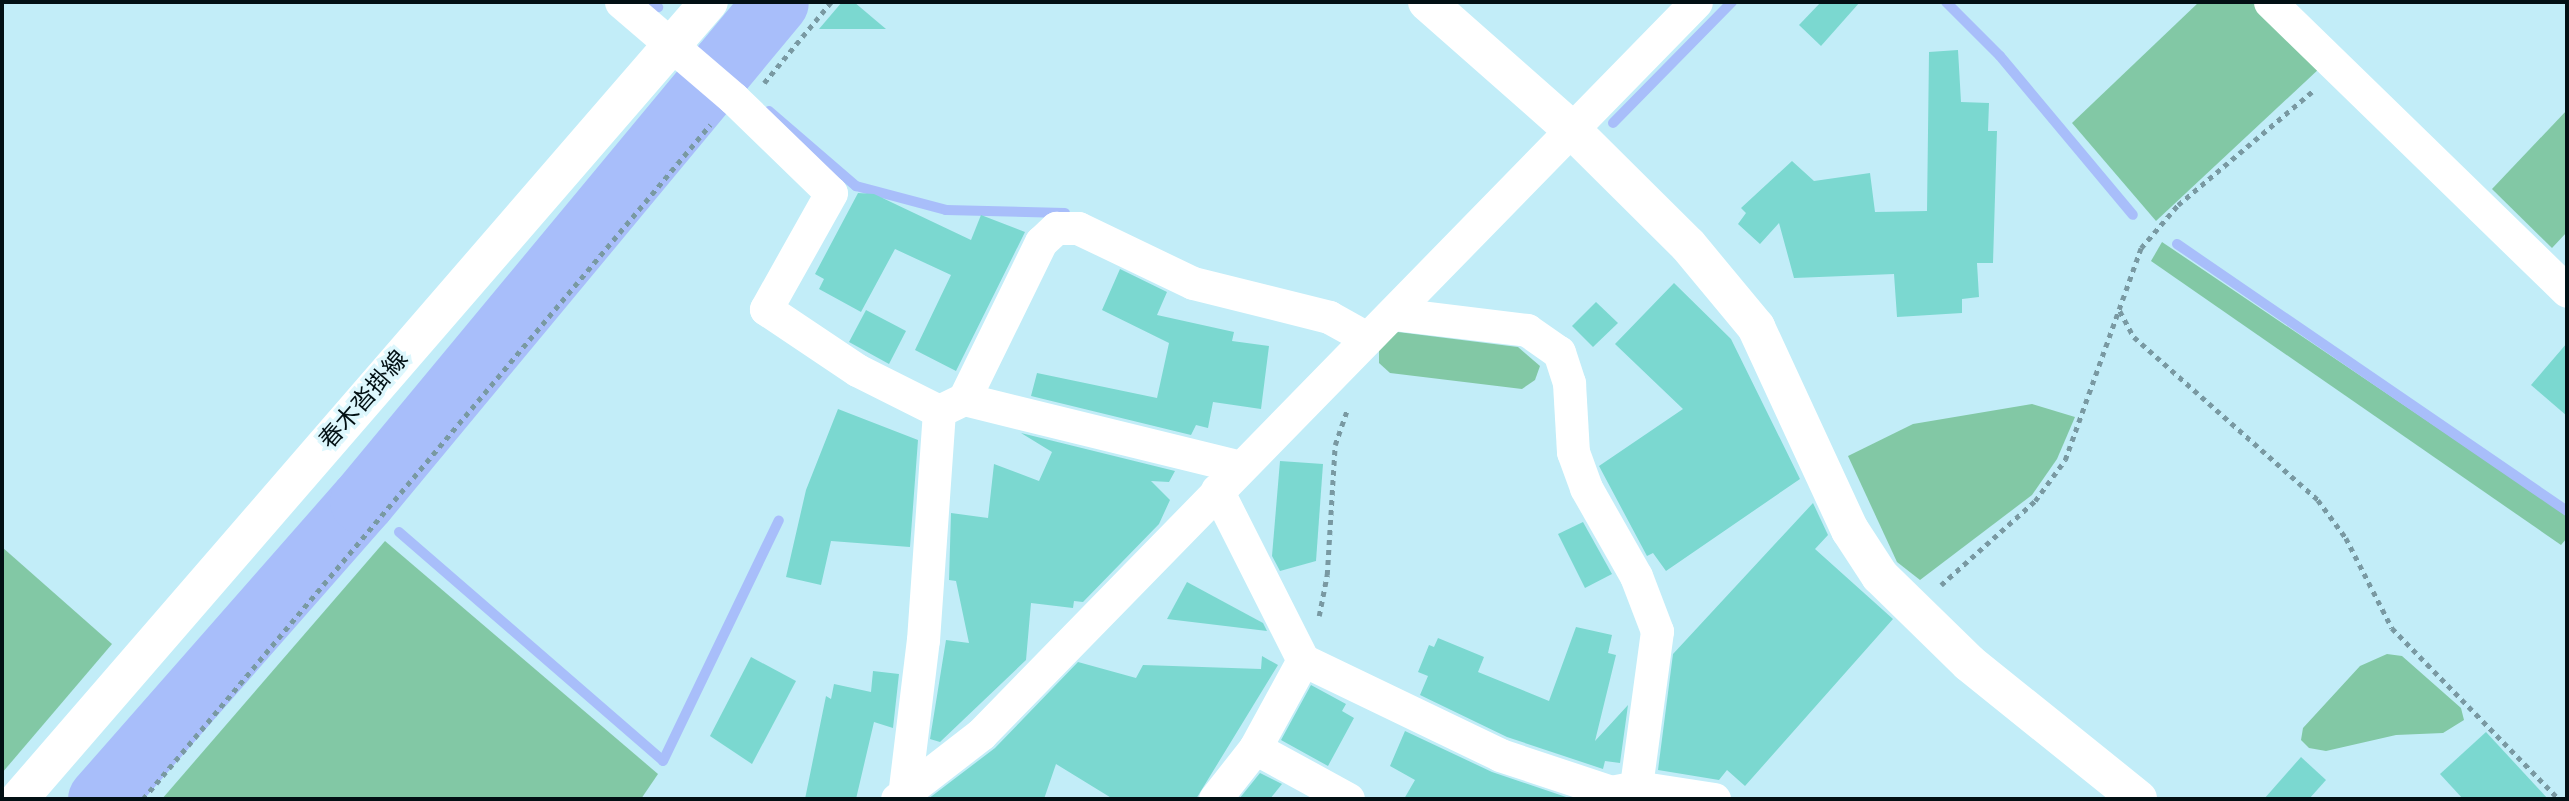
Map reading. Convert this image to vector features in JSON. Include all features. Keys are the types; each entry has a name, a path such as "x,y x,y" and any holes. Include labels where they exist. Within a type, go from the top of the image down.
{"street":[{"path":"621,2 738,103 831,193 766,309 857,370 952,405 1228,478"},
{"name":"春木沓掛線","path":"19,799 709,2"},
{"path":"1427,2 1572,130 1688,244 1756,327 1850,530 1913,612 2138,799"},
{"path":"901,798 981,734 1358,344 1395,314 1696,2"},
{"path":"2270,2 2567,291"},
{"path":"901,798 952,405 1041,242 1056,228 1078,228 1193,283 1329,317 1358,344"},
{"path":"1395,314 1527,330 1559,352 1569,383 1577,464 1636,576 1657,631 1618,793"},
{"path":"1228,478 1298,649 1469,743 1618,793 1714,799"},
{"path":"1215,799 1255,748 1298,649"},
{"path":"1255,748 1348,799"}],"path":[{"path":"144,799 738,103 831,2"},
{"path":"1913,612 2050,484 2082,419 2141,248 2178,205 2297,108 2336,66"},
{"path":"2120,311 2134,337 2318,500 2346,538 2392,628 2559,799"},
{"path":"1298,649 1313,630 1324,604 1335,445 1359,364 1358,344"}],"green space":[{"path":"2199,2 2253,2 2321,67 2156,221 2072,123"},
{"path":"2567,110 2567,232 2552,248 2492,189"},
{"path":"2162,242 2567,515 2567,538 2561,545 2151,261"},
{"path":"1398,332 1518,347 1540,366 1535,380 1522,389 1390,373 1379,363 1379,341"},
{"path":"2032,404 2075,417 2057,459 2032,495 1920,580 1897,562 1848,456 1913,424"},
{"path":"385,541 658,774 641,799 162,799"},
{"path":"2,547 112,644 2,773"},
{"path":"2387,654 2402,656 2461,708 2464,720 2443,733 2396,735 2326,751 2309,748 2301,740 2303,728 2360,666"}],"building":[{"path":"842,2 854,2 886,29 819,29"},
{"path":"1821,2 1860,2 1821,46 1799,25"},
{"path":"1958,50 1961,102 1989,103 1988,131 1997,131 1993,263 1977,263 1979,297 1962,299 1962,313 1897,317 1894,274 1794,278 1779,223 1760,244 1738,224 1746,213 1741,208 1792,161 1814,181 1870,173 1875,212 1927,211 1929,52"},
{"path":"858,193 874,194 971,240 981,215 1025,232 956,371 915,350 951,275 895,249 861,312 819,289 824,279 815,274"},
{"path":"1120,269 1167,292 1157,315 1234,332 1232,341 1269,346 1261,409 1213,402 1208,428 1196,425 1191,435 1031,396 1037,373 1157,398 1169,343 1102,310"},
{"path":"1674,283 1731,339 1800,479 1666,571 1653,553 1647,556 1599,466 1683,409 1615,344"},
{"path":"1596,302 1618,323 1593,347 1572,326"},
{"path":"866,310 906,331 889,364 849,342"},
{"path":"2567,343 2567,416 2531,385"},
{"path":"838,409 918,440 910,547 831,541 821,585 786,577 806,490"},
{"path":"1021,433 1175,471 1169,482 1151,481 1170,500 1159,524 1083,602 1074,601 1073,608 1031,603 1026,660 940,742 930,739 946,640 969,643 956,581 949,580 951,513 988,518 994,464 1039,481 1052,452"},
{"path":"1280,461 1323,464 1316,561 1280,571 1272,556"},
{"path":"1813,503 1828,535 1815,549 1893,619 1745,786 1727,770 1719,780 1658,770 1673,654"},
{"path":"1583,522 1612,574 1585,588 1558,534"},
{"path":"1187,582 1263,623 1267,631 1167,619"},
{"path":"1576,627 1612,635 1608,653 1616,655 1595,741 1628,705 1620,763 1605,761 1603,769 1507,737 1420,695 1428,676 1418,672 1429,645 1434,647 1438,638 1484,657 1478,672 1549,701"},
{"path":"1262,656 1278,665 1196,799 1113,799 1056,764 1044,799 928,799 995,748 1078,662 1136,678 1143,665 1261,669"},
{"path":"751,657 796,681 752,764 710,736"},
{"path":"873,671 899,674 893,728 874,722 856,799 805,799 826,696 831,699 834,684 871,692"},
{"path":"1311,685 1346,704 1342,711 1354,718 1328,766 1281,740"},
{"path":"1405,731 1492,772 1572,799 1404,799 1415,780 1390,766"},
{"path":"2486,732 2548,799 2463,799 2440,774"},
{"path":"2301,757 2326,780 2309,799 2264,799"},
{"path":"1260,773 1282,784 1270,799 1239,799"}],"waterway":[{"path":"651,2 658,7"},
{"path":"100,799 362,501 776,2"},
{"path":"1613,123 1732,2"},
{"path":"1946,2 2000,56 2133,215"},
{"path":"704,47 740,79"},
{"path":"769,111 856,186 946,210 1065,213"},
{"path":"2177,244 2567,511"},
{"path":"399,532 663,761 779,520"}]}
